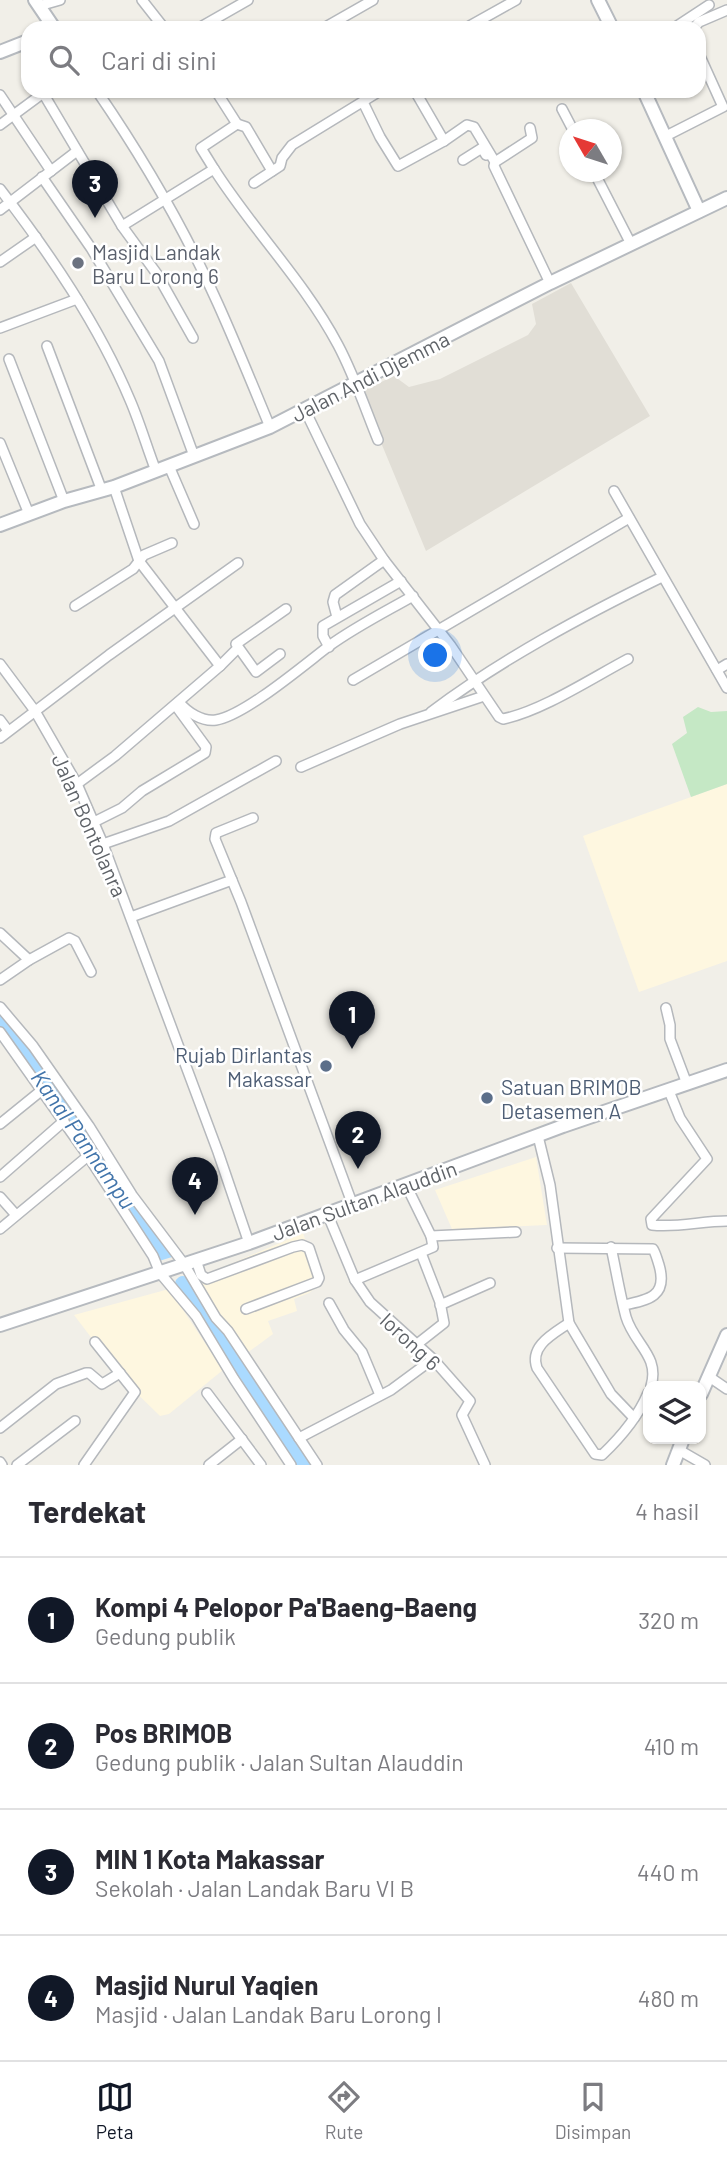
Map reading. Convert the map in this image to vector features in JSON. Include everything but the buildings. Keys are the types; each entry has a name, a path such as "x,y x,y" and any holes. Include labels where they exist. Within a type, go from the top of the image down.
{"main road":[{"path":"598,0 608,21"},
{"path":"37,3 49,21"},
{"path":"0,52 21,44"},
{"path":"647,98 699,211"},
{"name":"Jalan Andi Djemma","path":"0,525 64,501 108,489 270,427 550,283 727,198"},
{"name":"Jalan Sultan Alauddin","path":"0,1324 249,1243 563,1126 727,1070"},
{"path":"706,1381 727,1335"},
{"path":"673,1465 681,1444"}],"street":[{"path":"37,3 60,0"},
{"path":"142,0 158,21"},
{"path":"211,21 248,0"},
{"path":"336,21 373,0"},
{"path":"478,21 516,0"},
{"path":"685,21 709,5"},
{"path":"703,21 727,10"},
{"path":"666,136 723,107 706,69"},
{"path":"0,95 51,170"},
{"path":"0,125 36,98"},
{"path":"47,98 122,226 157,274 192,338"},
{"path":"101,98 164,198 218,303 270,427"},
{"path":"220,98 237,124 246,127 272,171"},
{"path":"254,183 280,166 282,158 292,145 369,98"},
{"path":"419,98 444,141"},
{"path":"363,102 398,166 467,125 472,125 478,131 550,283"},
{"path":"562,109 567,119"},
{"path":"237,124 201,148 230,194 304,291 339,346 378,440"},
{"path":"494,164 532,138 530,128"},
{"path":"463,160 482,148 494,164"},
{"path":"0,210 77,151"},
{"path":"122,226 214,169"},
{"path":"42,177 91,248 159,361 194,456"},
{"path":"599,182 631,244"},
{"path":"0,189 77,299 115,367 156,471"},
{"path":"0,262 36,237"},
{"path":"0,328 77,299"},
{"path":"47,346 139,561 220,666"},
{"path":"9,359 64,501"},
{"path":"305,410 359,524 438,629 499,717 511,718 628,659"},
{"path":"0,443 29,514"},
{"path":"169,466 194,524"},
{"path":"614,491 727,688"},
{"path":"353,680 629,518"},
{"path":"75,606 133,569 148,553 172,543"},
{"path":"337,617 333,602 335,595 384,560"},
{"path":"0,738 34,710 238,563"},
{"path":"431,712 474,680 662,577"},
{"path":"329,646 322,631 323,626 401,581"},
{"path":"177,703 201,719 215,721 225,718 265,694 329,646 413,596"},
{"path":"281,654 256,672 238,648 238,641 286,609"},
{"path":"77,784 115,756 238,648"},
{"name":"Jalan Bontolanra","path":"0,664 34,710 77,784 94,822 249,1243"},
{"path":"717,670 727,664"},
{"path":"302,767 431,712 484,696"},
{"path":"94,822 122,807 142,791 207,750 177,703"},
{"path":"2,727 34,710"},
{"path":"103,844 169,821 276,761"},
{"path":"253,818 216,833 215,839 352,1203"},
{"path":"131,917 232,880"},
{"path":"0,933 29,960"},
{"path":"0,980 65,939 72,938 91,972"},
{"path":"0,1007 33,1046 89,1126 132,1195 201,1275 207,1279 293,1247 302,1245 309,1248 319,1278 317,1282 246,1308"},
{"path":"666,1008 670,1039 687,1084"},
{"path":"0,1032 88,1156 153,1256 160,1273 188,1305 212,1340 233,1379 291,1465"},
{"path":"0,1124 42,1090"},
{"path":"669,1091 680,1118 707,1160 678,1188 651,1222 654,1226 667,1226 727,1221"},
{"path":"0,1177 64,1121"},
{"path":"538,1136 548,1174 569,1323 611,1394 640,1415 615,1443 598,1456 537,1368 534,1358 546,1340 569,1323"},
{"path":"0,1229 88,1156"},
{"path":"355,1280 433,1247 431,1236 406,1185"},
{"path":"0,1197 16,1215"},
{"name":"lorong 6","path":"327,1213 355,1280 380,1313 433,1359 470,1401 463,1411 463,1419 485,1465"},
{"path":"431,1236 516,1232"},
{"path":"611,1247 631,1328 651,1360 655,1372 652,1381"},
{"path":"557,1248 653,1249 661,1273 661,1285 652,1297 624,1305"},
{"path":"416,1345 444,1325 440,1305 421,1253"},
{"path":"190,1262 226,1334 317,1465"},
{"path":"440,1305 490,1283"},
{"path":"329,1303 344,1330 362,1352 380,1395"},
{"path":"212,1340 226,1334"},
{"path":"84,1465 135,1392 95,1342"},
{"path":"299,1438 402,1383 433,1359"},
{"path":"0,1428 56,1384 89,1373 102,1384 120,1373"},
{"path":"708,1376 727,1388"},
{"path":"206,1393 261,1465"},
{"path":"17,1465 75,1421"},
{"path":"209,1465 242,1439"},
{"path":"681,1444 705,1465"}],"shaded area":[{"path":"571,283 650,416 426,551 360,392 394,376 409,387 440,379 528,335 536,324 532,304"},
{"path":"727,784 727,961 639,992 583,836"},
{"path":"536,1157 547,1225 452,1229 435,1190"},
{"path":"303,1233 320,1284 309,1293 294,1299 297,1311 268,1321 273,1334 247,1353 193,1280"},
{"path":"169,1289 223,1370 169,1414 160,1416 125,1382 74,1315"}],"green space":[{"path":"698,707 711,712 727,711 727,784 691,797 672,744 687,733 683,717"}],"water":[{"path":"0,1013 43,1064 172,1257 159,1261 38,1079 0,1028"},
{"path":"228,1341 312,1465 293,1465 215,1345"}],"waterway":[{"name":"Kanal Pannampu","path":"183,1284 234,1358"}],"place":[{"name":"MIN 1 Kota Makassar","path":"95,218"},
{"name":"Masjid Landak Baru Lorong 6","path":"78,263"},
{"name":"Kompi 4 Pelopor Pa'Baeng-Baeng","path":"352,1049"},
{"name":"Rujab Dirlantas Makassar","path":"326,1066"},
{"name":"Satuan BRIMOB Detasemen A","path":"487,1098"},
{"name":"Pos BRIMOB","path":"358,1169"},
{"name":"Masjid Nurul Yaqien","path":"195,1215"}]}
